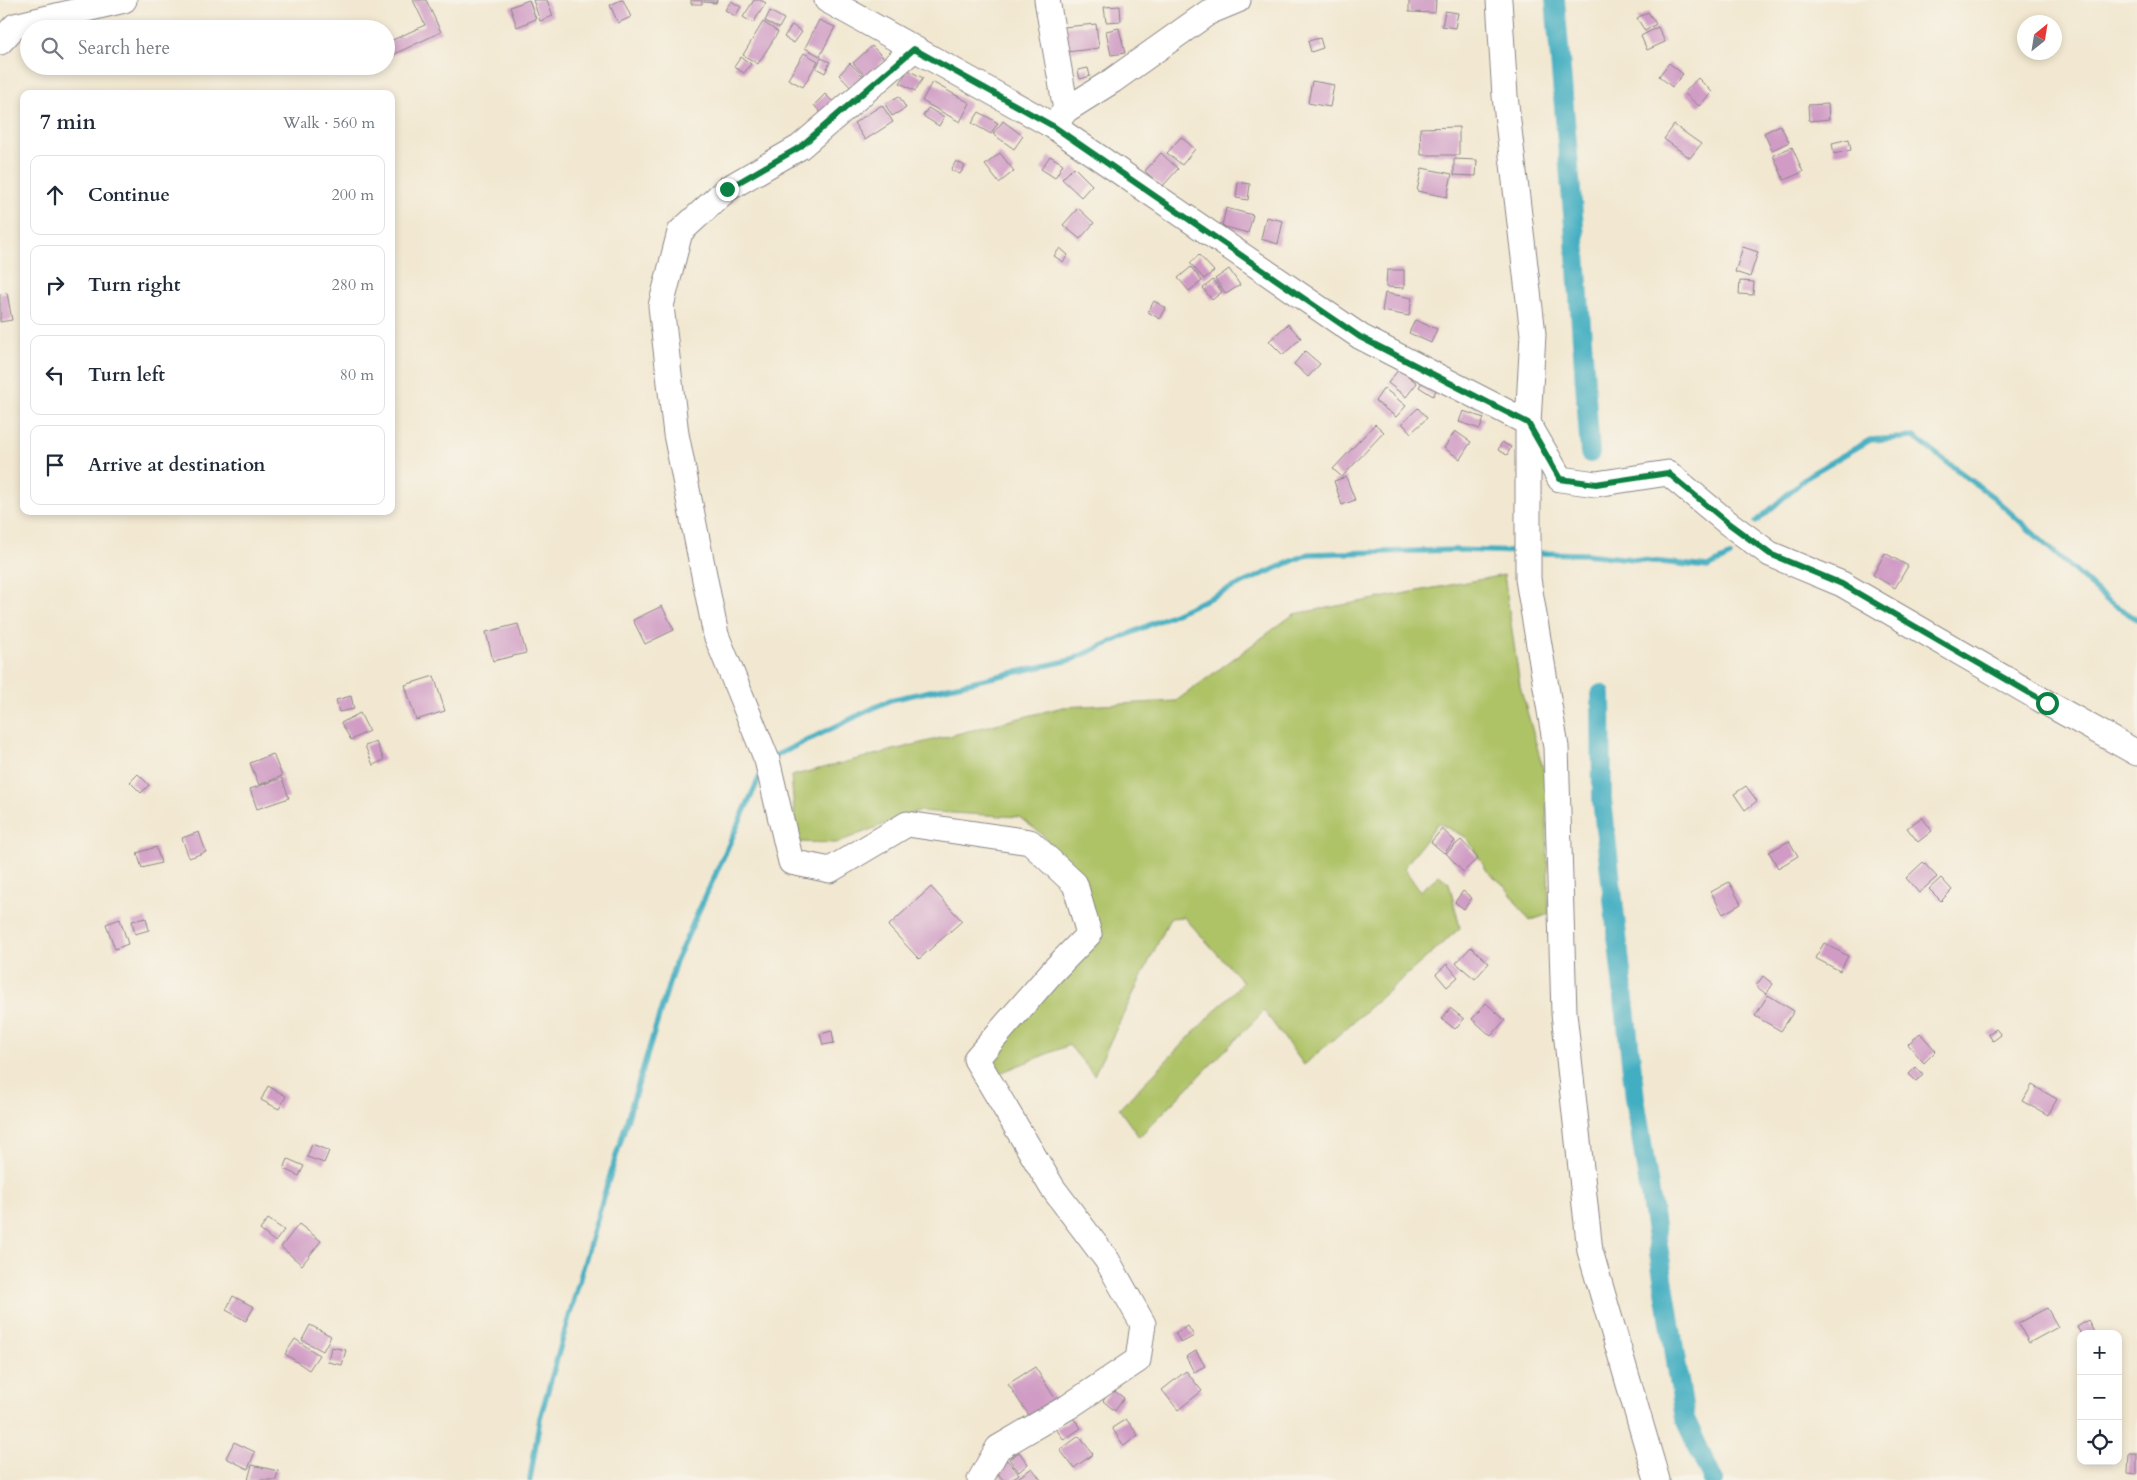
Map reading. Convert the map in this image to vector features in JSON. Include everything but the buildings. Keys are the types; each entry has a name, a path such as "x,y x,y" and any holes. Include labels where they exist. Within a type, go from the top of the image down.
{"street":[{"path":"39,20 124,0"},
{"path":"827,0 914,49 1059,118 1360,337 1528,423 1560,479 1596,484 1668,473 1728,523 1770,554 1842,584 2137,753"},
{"path":"1047,0 1059,118"},
{"path":"1059,118 1209,12 1238,0"},
{"path":"1499,0 1505,96 1533,334 1528,423 1528,578 1556,748 1564,1013 1590,1251 1657,1480"},
{"path":"0,42 14,26 20,25"},
{"path":"914,49 800,147 727,189 680,232 661,306 676,434 716,635 767,760 790,862 830,870 907,824 1030,842 1075,884 1089,934 1052,972 976,1059 1052,1188 1107,1260 1143,1324 1138,1360 1068,1407 998,1448 980,1480"}],"green space":[{"path":"1504,575 1520,686 1546,779 1549,914 1529,921 1505,886 1487,871 1467,838 1438,823 1404,868 1420,891 1439,875 1449,883 1460,928 1304,1065 1264,1011 1139,1137 1119,1109 1243,982 1184,917 1170,918 1094,1075 1069,1045 990,1077 983,1058 1096,936 1080,886 1043,835 1019,817 918,811 836,843 797,842 791,776 1063,707 1176,701 1294,614"}],"waterway":[{"path":"1555,0 1574,226 1590,453"},
{"path":"1756,522 1809,475 1870,440 1914,437 1993,497 2109,602 2137,619"},
{"path":"773,757 890,700 1071,660 1308,554 1455,550 1523,552"},
{"path":"1535,553 1585,554 1708,567 1730,556"},
{"path":"1601,694 1602,800 1635,1098 1685,1419 1713,1480"},
{"path":"530,1480 540,1418 601,1205 676,961 761,774"}],"route":[{"path":"727,189 800,147 914,49 1053,126 1360,337 1528,423 1560,479 1596,484 1668,473 1728,523 1770,554 1842,584 2047,703"}]}
